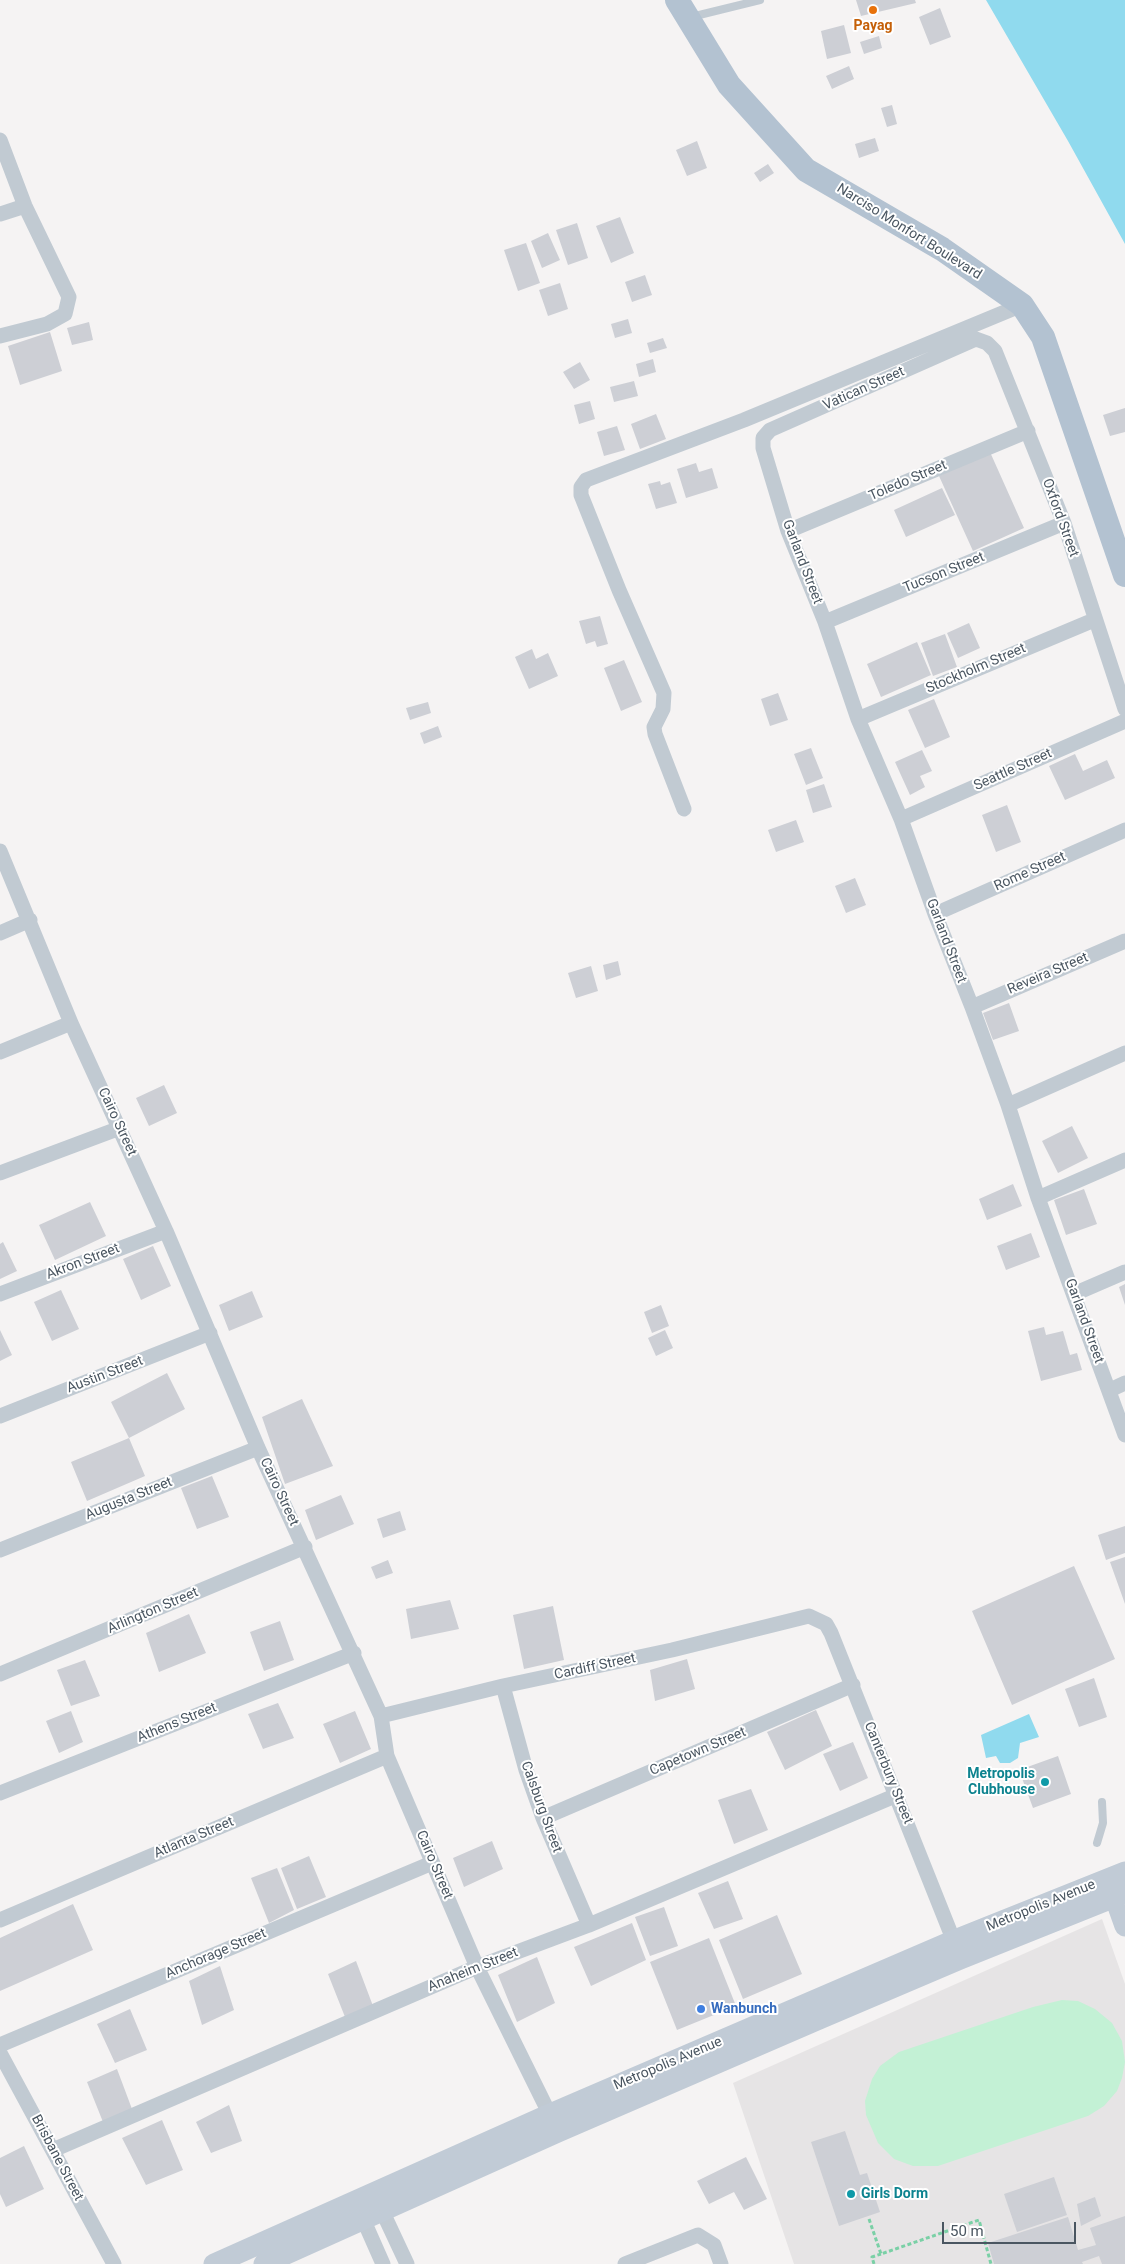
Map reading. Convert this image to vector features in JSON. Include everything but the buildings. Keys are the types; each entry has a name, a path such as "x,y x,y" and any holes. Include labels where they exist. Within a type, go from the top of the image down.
{"main road":[{"name":"Narciso Monfort Boulevard","path":"682,9 730,85 806,170 942,249 1022,305 1043,337 1125,575"},
{"name":"Metropolis Avenue","path":"264,2264 369,2207 554,2123 957,1950 1118,1885"},
{"path":"1118,1885 1125,1926"},
{"name":"Metropolis Avenue","path":"214,2264 369,2207"}],"street":[{"path":"0,140 25,206 69,297 65,314 47,324 0,336"},
{"path":"0,214 25,206"},
{"path":"684,809 655,734 654,727 663,709 664,693 619,590 582,495 581,487 586,480 734,424 1022,305"},
{"name":"Oxford Street","path":"976,339 987,343 995,351 1028,431 1064,524 1094,620 1125,709"},
{"name":"Vatican Street","path":"763,448 763,438 770,430 976,339"},
{"name":"Toledo Street","path":"788,531 1028,431"},
{"name":"Garland Street","path":"763,448 788,531 825,622 858,719 901,819 935,914 972,1007 1008,1105 1038,1198 1125,1435"},
{"name":"Tucson Street","path":"825,622 1064,524"},
{"name":"Stockholm Street","path":"858,719 1094,620"},
{"name":"Seattle Street","path":"901,819 1125,721"},
{"name":"Rome Street","path":"935,914 1125,830"},
{"name":"Cairo Street","path":"0,851 71,1023 166,1230 258,1448 354,1653 381,1716 387,1756 477,1966 554,2123"},
{"path":"0,933 30,920"},
{"name":"Reveira Street","path":"972,1007 1125,942"},
{"path":"0,1052 71,1023"},
{"path":"1008,1105 1125,1053"},
{"path":"0,1173 120,1128"},
{"path":"1038,1198 1125,1160"},
{"name":"Akron Street","path":"0,1294 166,1230"},
{"path":"1074,1294 1125,1272"},
{"name":"Austin Street","path":"0,1416 210,1334"},
{"path":"1110,1390 1125,1383"},
{"name":"Augusta Street","path":"0,1550 258,1448"},
{"name":"Arlington Street","path":"0,1674 305,1548"},
{"name":"Canterbury Street","path":"809,1616 826,1624 897,1795 957,1950"},
{"name":"Cardiff Street","path":"381,1716 503,1686 672,1650 809,1616"},
{"name":"Athens Street","path":"0,1793 354,1653"},
{"name":"Capetown Street","path":"543,1818 852,1685"},
{"name":"Calsburg Street","path":"503,1686 526,1770 543,1818 589,1925"},
{"name":"Atlanta Street","path":"0,1920 387,1756"},
{"name":"Anaheim Street","path":"53,2150 477,1966 589,1925 897,1795"},
{"name":"Anchorage Street","path":"0,2045 432,1862"},
{"name":"Brisbane Street","path":"0,2053 114,2264"},
{"path":"369,2207 383,2264"},
{"path":"369,2207 407,2264"},
{"path":"625,2264 698,2235 714,2245 721,2264"}],"lane":[{"path":"682,9 760,0"},
{"path":"1097,1843 1103,1823 1102,1802"}],"path":[{"path":"870,2219 881,2254"},
{"path":"874,2264 872,2257 979,2220 991,2264"}],"shaded area":[{"path":"1102,1919 1125,1984 1125,2264 794,2264 733,2083"}],"green space":[{"path":"1062,2000 1078,2001 1095,2009 1112,2023 1122,2041 1125,2062 1122,2078 1117,2091 1104,2106 1088,2116 938,2166 913,2166 894,2159 878,2143 866,2115 865,2101 872,2079 880,2066 899,2052 1033,2007"}],"water":[{"path":"986,0 1125,0 1125,244 1068,141"},
{"path":"1029,1714 1039,1737 1020,1743 1018,1758 1010,1763 1000,1763 996,1756 986,1758 981,1735"}],"place":[{"name":"Payag","path":"873,10"},
{"name":"Metropolis Clubhouse","path":"1045,1782"},
{"name":"Wanbunch","path":"701,2009"},
{"name":"Girls Dorm","path":"851,2194"}]}
